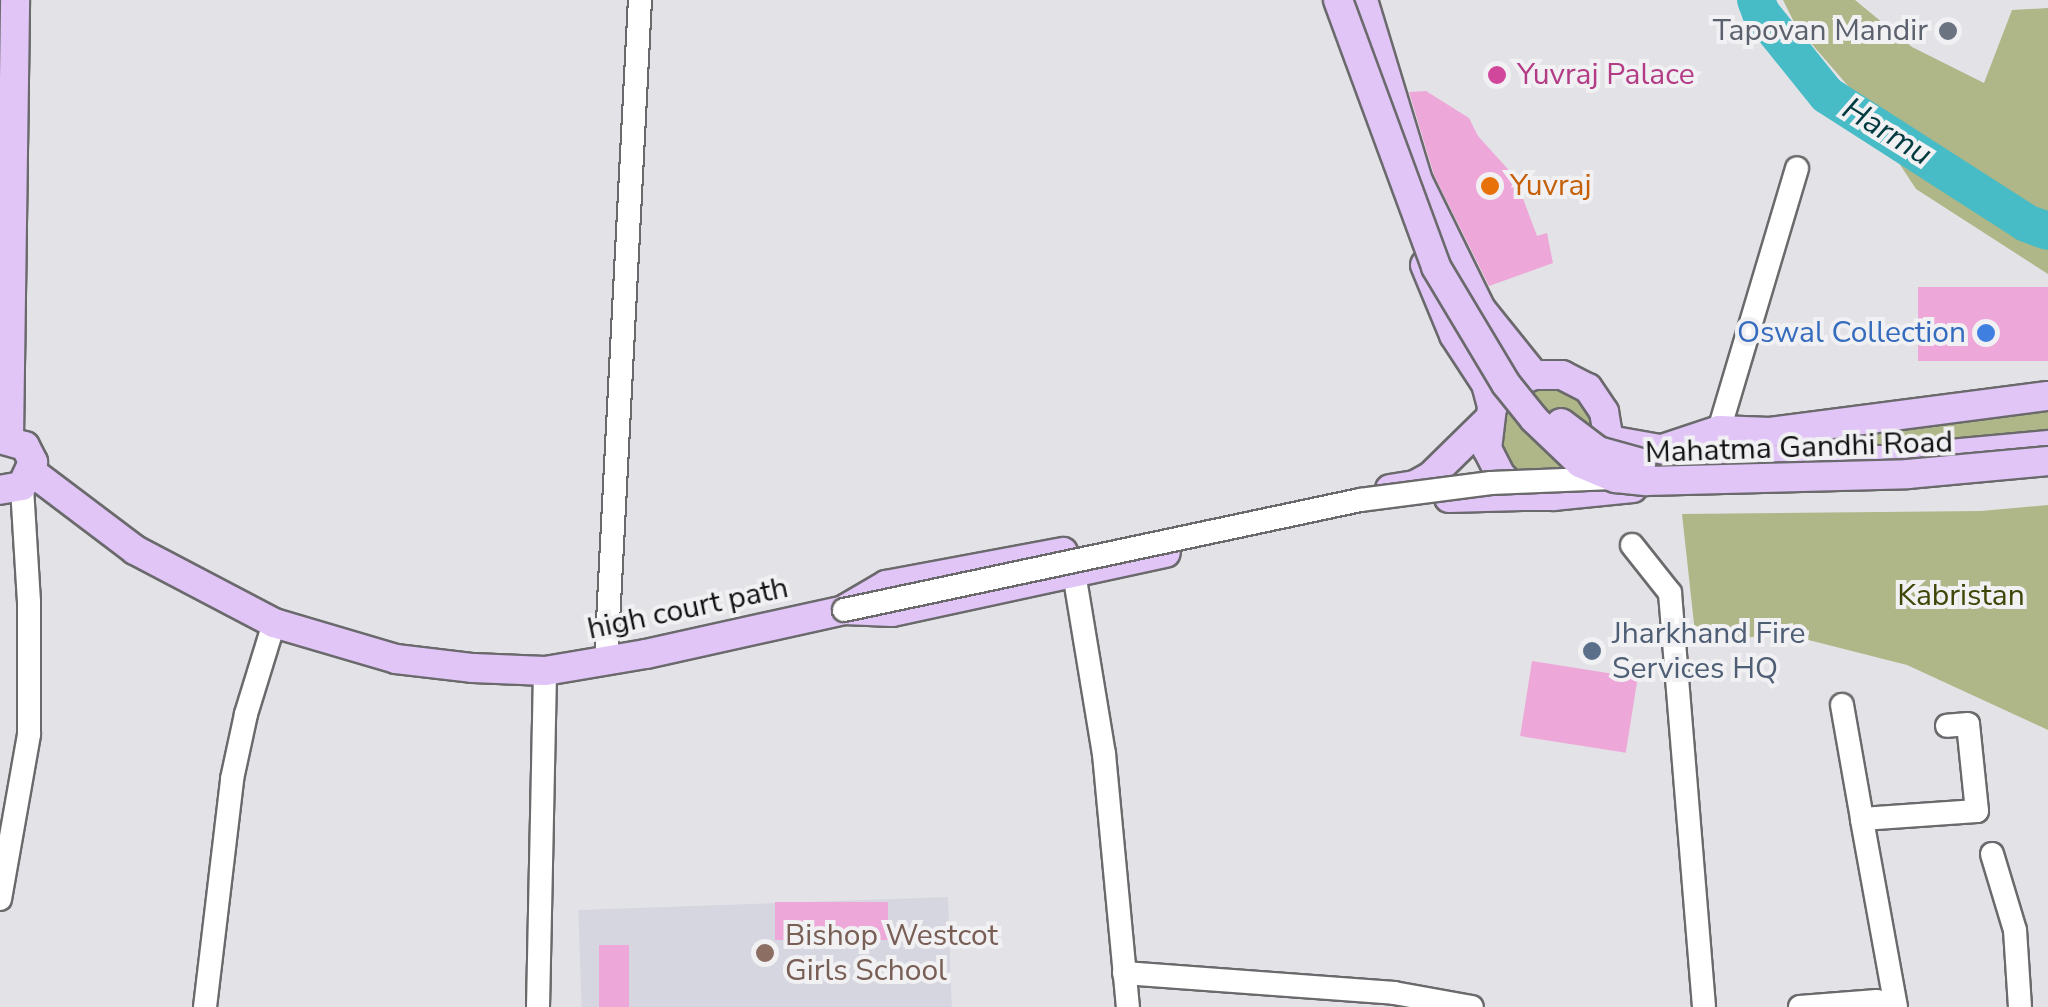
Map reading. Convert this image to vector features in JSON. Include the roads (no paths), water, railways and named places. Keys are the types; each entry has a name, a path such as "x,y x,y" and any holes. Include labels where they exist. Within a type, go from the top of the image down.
{"main road":[{"path":"4,439 16,0"},
{"path":"1326,0 1454,335 1486,384 1490,414 1487,449 1500,476 1522,496"},
{"path":"1338,0 1436,267 1465,318 1534,419 1580,462 1616,478 1826,478 2048,463"},
{"path":"1352,0 1415,186 1454,278 1528,388 1583,442 1631,462 1712,466 1860,467 2048,449"},
{"path":"1363,0 1418,181 1481,309 1534,374"},
{"path":"1534,374 1562,375 1588,388 1604,412 1609,440 1600,467 1580,488 1553,496 1487,495 1350,513 892,612 844,610 886,586 1415,485 1432,476 1490,414 1509,386 1534,374"},
{"path":"1657,450 1719,430 1770,432 2048,396"},
{"name":"high court path","path":"4,439 30,454 18,483 135,550 274,623 396,659 545,670 844,610"},
{"name":"Mahatma Gandhi Road","path":"1609,440 1716,458 1885,460 2048,449"},
{"name":"Mahatma Gandhi Road","path":"1553,496 1608,488 1876,483 2048,463"}],"street":[{"path":"606,660 640,0"},
{"path":"1719,430 1797,168"},
{"path":"844,610 1360,500 1491,482 1616,478"},
{"path":"0,899 28,734 29,602 18,483"},
{"path":"1632,545 1670,593 1701,1003"},
{"path":"1074,573 1104,754 1128,1007"},
{"path":"205,1007 232,779 246,714 274,623"},
{"path":"538,1007 545,670"},
{"path":"1800,1007 1877,1001 1894,1007 1842,705"},
{"path":"1862,819 1977,811 1968,724 1948,726"},
{"path":"1992,854 2016,930 2020,1007"},
{"path":"1124,973 1394,994 1472,1007"}],"waterway":[{"name":"Harmu","path":"1756,0 1761,13 1827,95 2026,223 2048,231"}],"place":[{"name":"Tapovan Mandir","path":"1948,31"},
{"name":"Yuvraj Palace","path":"1497,75"},
{"name":"Yuvraj","path":"1490,186"},
{"name":"Oswal Collection","path":"1986,333"},
{"name":"Jharkhand Fire Services HQ","path":"1592,651"},
{"name":"Bishop Westcot Girls School","path":"765,953"}],"park label":[{"name":"Kabristan","path":"1961,596"}]}
